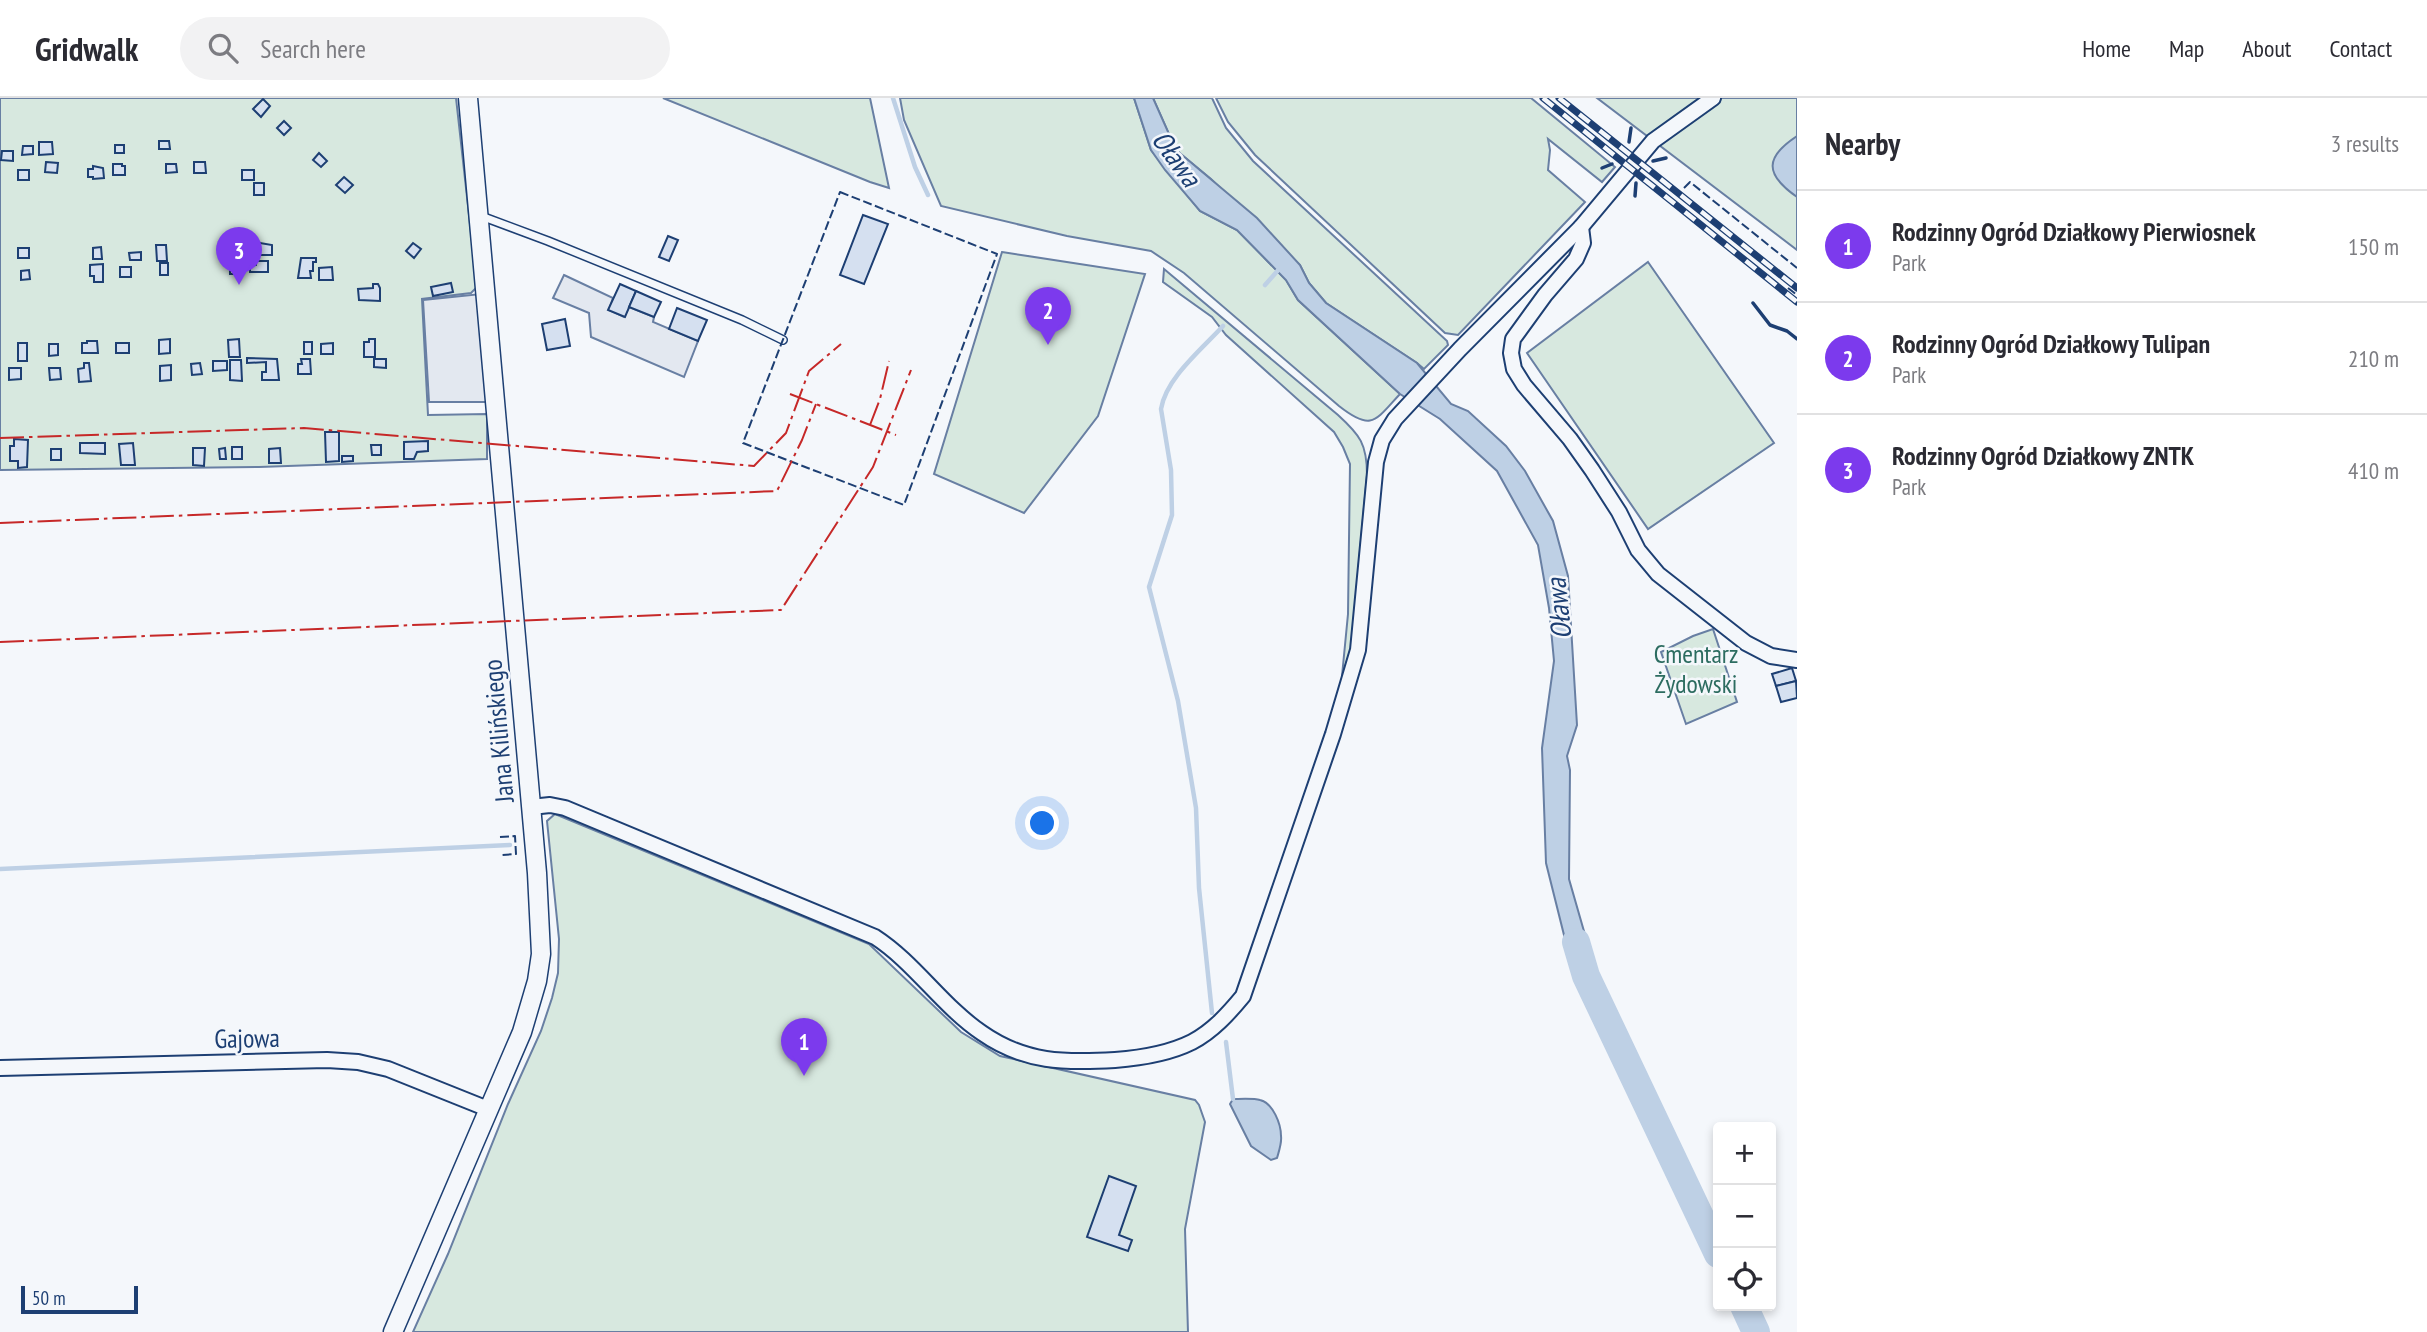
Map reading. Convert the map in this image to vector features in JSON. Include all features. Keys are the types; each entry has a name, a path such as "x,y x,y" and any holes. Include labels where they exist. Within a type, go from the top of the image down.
{"street":[{"name":"Jana Kilińskiego","path":"393,1332 522,1032 540,966 540,917 531,807 468,98"},
{"path":"531,807 550,805 565,808 875,937 962,1017 994,1041 1027,1055 1073,1063 1128,1059 1165,1052 1192,1042 1217,1024 1243,996 1333,734 1358,650 1376,462 1382,440 1395,419 1585,222 1653,141 1713,98"},
{"path":"1585,222 1583,243 1576,259 1513,339 1511,353 1514,369 1585,460 1619,512 1638,550 1658,574 1746,643 1770,656 1797,660"},
{"name":"Gajowa","path":"0,1068 327,1060 358,1062 388,1069 488,1109"}],"lane":[{"path":"480,216 730,315 783,340"}],"green space":[{"path":"0,98 456,98 477,287 471,293 422,299 428,415 487,414 487,459 259,467 0,470"},
{"path":"663,98 870,98 889,188 870,182"},
{"path":"900,98 1134,98 1151,150 1200,211 1237,230 1286,280 1298,300 1400,394 1378,417 1366,421 1359,419 1339,406 1184,273 1151,251 1067,236 941,206 904,120"},
{"path":"1153,98 1212,98 1226,128 1253,161 1447,341 1448,345 1424,369 1326,303 1309,283 1300,265 1211,179 1176,150"},
{"path":"1216,98 1531,98 1615,167 1602,182 1548,139 1548,170 1585,202 1458,335 1445,333 1255,155 1228,122"},
{"path":"1597,98 1797,98 1797,250"},
{"path":"1002,252 1145,274 1098,416 1024,513 934,474"},
{"path":"1648,262 1774,443 1648,529 1527,353"},
{"path":"1164,269 1338,415 1361,441 1366,455 1367,475 1351,648 1342,676 1348,614 1350,464 1343,447 1334,432 1226,335 1212,317 1163,282"},
{"name":"Cmentarz Żydowski","path":"1713,629 1737,702 1686,724 1661,652"},
{"path":"555,814 869,944 961,1032 1000,1056 1195,1100 1205,1122 1185,1229 1188,1332 413,1332 541,1031 552,998 558,973 559,939 547,821"}],"shaded area":[{"path":"564,275 613,298 609,310 624,317 629,307 654,317 653,322 698,341 684,377 591,337 589,313 553,298"},
{"path":"481,294 490,402 429,402 423,300"}],"water":[{"path":"1134,98 1153,98 1176,150 1257,218 1300,265 1309,283 1326,303 1417,363 1451,404 1468,411 1506,446 1525,471 1553,521 1568,576 1577,725 1567,756 1570,770 1569,879 1596,973 1576,983 1546,863 1542,748 1554,661 1549,608 1538,545 1497,471 1440,419 1400,394 1298,300 1286,280 1237,230 1200,211 1151,150"},
{"path":"1797,136 1797,197 1779,181 1773,166 1779,151"},
{"path":"1233,1099 1260,1100 1269,1105 1281,1131 1277,1158 1271,1160 1251,1146 1230,1104"}],"building":[{"path":"263,99 270,106 261,117 253,109"},
{"path":"284,121 291,128 284,135 277,128"},
{"path":"159,141 169,141 170,149 159,149"},
{"path":"39,142 52,142 53,154 39,155"},
{"path":"115,145 124,145 124,153 115,153"},
{"path":"23,146 33,146 33,154 22,155"},
{"path":"2,151 13,151 13,161 1,160"},
{"path":"319,153 327,161 321,167 313,160"},
{"path":"46,162 58,163 57,173 45,172"},
{"path":"194,162 205,162 206,173 194,173"},
{"path":"113,164 125,166 125,175 113,175"},
{"path":"166,164 176,164 177,172 166,173"},
{"path":"93,166 103,168 104,178 88,177 88,169 93,169"},
{"path":"18,170 29,170 29,180 18,180"},
{"path":"242,170 254,170 254,180 242,180"},
{"path":"344,177 353,185 345,193 336,185"},
{"path":"254,183 264,183 264,195 254,195"},
{"path":"863,215 888,224 864,284 840,275"},
{"path":"668,236 678,240 669,261 659,257"},
{"path":"413,243 421,249 414,258 406,251"},
{"path":"156,245 166,245 167,261 157,261"},
{"path":"253,245 272,245 272,255 253,255"},
{"path":"101,247 102,259 93,259 93,248"},
{"path":"18,248 29,248 29,258 18,258"},
{"path":"231,248 241,248 242,257 231,258"},
{"path":"141,252 141,260 130,260 129,253"},
{"path":"301,258 316,258 313,271 310,271 311,278 298,278"},
{"path":"256,261 268,261 268,272 250,272 250,266 256,265"},
{"path":"230,262 242,262 242,274 230,274"},
{"path":"160,263 168,263 168,275 160,275"},
{"path":"103,264 103,282 94,282 94,276 90,276 90,265"},
{"path":"120,267 131,267 131,277 120,277"},
{"path":"332,267 333,280 319,280 319,268"},
{"path":"29,270 30,279 21,280 21,271"},
{"path":"451,283 453,292 433,296 431,287"},
{"path":"373,284 378,284 380,288 380,301 359,300 358,289 373,288"},
{"path":"620,284 636,291 625,317 608,310"},
{"path":"636,291 661,302 654,317 629,307"},
{"path":"677,308 707,320 698,341 669,329"},
{"path":"565,319 570,346 547,350 542,324"},
{"path":"170,339 170,353 159,354 159,340"},
{"path":"239,339 240,357 229,357 228,340"},
{"path":"369,339 375,339 375,357 364,357 364,342 369,342"},
{"path":"97,341 98,353 82,353 82,343"},
{"path":"304,342 312,342 312,354 304,354"},
{"path":"18,343 27,343 27,361 18,361"},
{"path":"116,343 129,343 129,353 116,353"},
{"path":"333,343 333,354 321,354 321,344"},
{"path":"49,344 58,344 58,355 49,356"},
{"path":"247,358 277,359 279,380 262,380 262,372 266,372 266,362 247,363"},
{"path":"301,359 310,359 311,374 298,374"},
{"path":"374,359 386,359 386,368 374,367"},
{"path":"230,360 241,360 242,381 230,380"},
{"path":"213,361 227,361 227,370 213,371"},
{"path":"84,363 89,363 91,381 79,382 78,369 84,368"},
{"path":"200,363 202,374 192,375 191,364"},
{"path":"171,365 171,380 160,381 160,366"},
{"path":"9,368 21,368 21,379 9,380"},
{"path":"49,368 60,368 61,379 50,380"},
{"path":"325,432 339,432 339,461 326,462"},
{"path":"14,439 28,440 27,467 18,468 18,461 10,461 10,446 14,446"},
{"path":"428,441 428,451 417,452 414,459 404,459 404,442"},
{"path":"80,443 105,443 105,454 80,453"},
{"path":"133,443 135,465 121,465 119,444"},
{"path":"371,445 381,445 381,455 372,455"},
{"path":"232,447 242,447 242,459 232,459"},
{"path":"193,448 205,448 204,466 193,465"},
{"path":"225,448 226,459 220,459 219,449"},
{"path":"280,448 281,463 269,463 269,449"},
{"path":"51,449 61,449 61,460 51,460"},
{"path":"342,456 353,456 353,461 342,462"},
{"path":"1792,668 1796,681 1776,686 1772,674"},
{"path":"1796,681 1797,698 1781,702 1776,686"},
{"path":"1109,1176 1136,1186 1119,1235 1132,1240 1128,1251 1087,1237"}],"waterway":[{"path":"893,98 915,167 928,195"},
{"path":"1265,285 1280,268"},
{"path":"1212,1013 1199,888 1196,808 1178,701 1149,587 1172,515 1171,470 1161,409 1164,397 1186,364 1223,326"},
{"path":"0,869 510,845"},
{"name":"Oława","path":"1576,942 1586,976 1715,1248"},
{"path":"1226,1042 1233,1099"},
{"name":"Oława","path":"1746,1311 1756,1332"}],"railway":[{"path":"1543,98 1797,302"},
{"path":"1559,98 1797,288"}],"fence":[{"path":"1684,188 1690,182 1797,268"},
{"path":"840,192 997,254 904,505 743,443 840,192"},
{"path":"1788,288 1797,295"},
{"path":"500,837 515,836 516,854 502,855"}],"wall":[{"path":"1629,142 1631,128"},
{"path":"1653,161 1666,158"},
{"path":"1602,168 1612,164"},
{"path":"1635,196 1636,183"},
{"path":"1753,303 1770,325 1787,331 1797,339"}],"power":[{"path":"0,438 304,428 754,466 786,433 809,371 841,344"},
{"path":"870,425 880,399 889,361"},
{"path":"0,642 781,610 873,467 911,370"},
{"path":"790,394 896,435"},
{"path":"0,523 777,491 816,404"}],"place":[{"name":"Rodzinny Ogród Działkowy ZNTK","path":"239,285"},
{"name":"Rodzinny Ogród Działkowy Tulipan","path":"1048,345"},
{"name":"Rodzinny Ogród Działkowy Pierwiosnek","path":"804,1076"}]}
